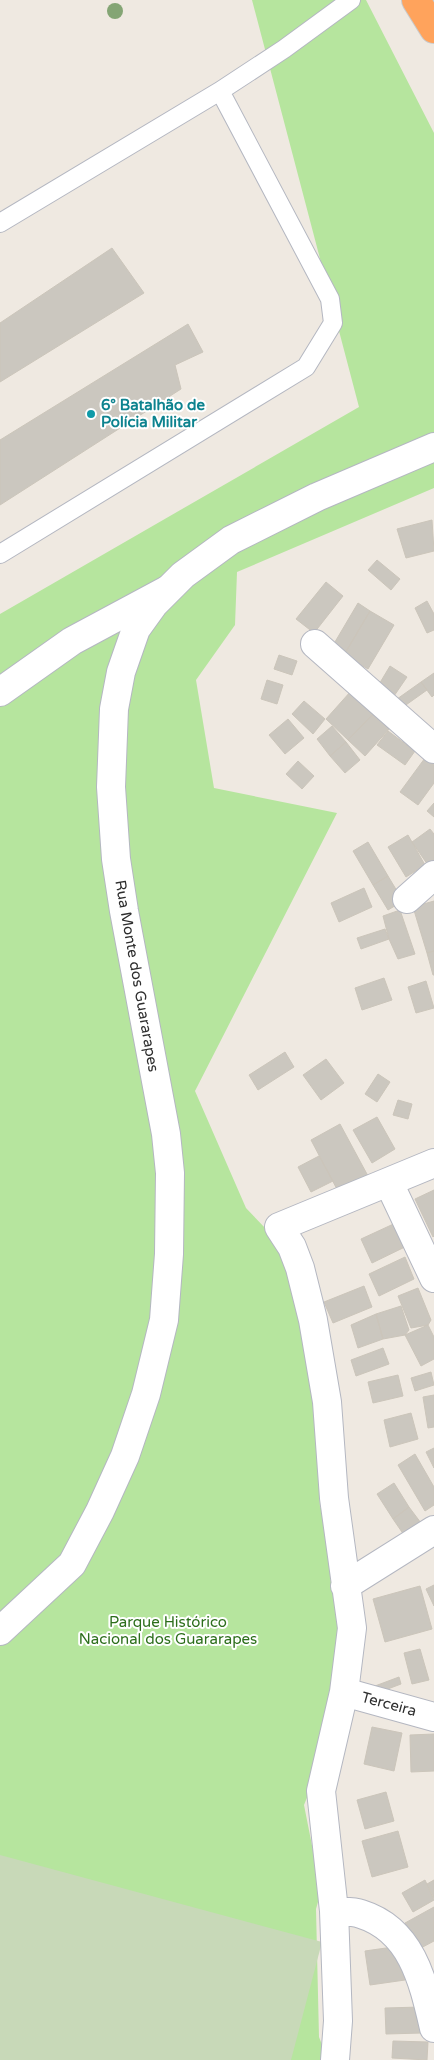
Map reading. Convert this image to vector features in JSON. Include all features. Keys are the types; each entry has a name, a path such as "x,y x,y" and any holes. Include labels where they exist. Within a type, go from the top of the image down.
{"highway":[{"path":"416,0 434,29"}],"street":[{"name":"Rua Monte dos Guararapes","path":"0,1631 72,1564 100,1511 125,1456 146,1394 164,1320 169,1254 170,1173 166,1134 116,859 111,787 114,709 121,672 136,629 154,604 170,588 184,575 231,540 317,497 434,448"},
{"path":"0,692 72,641 170,588"},
{"path":"315,644 434,750"},
{"path":"407,899 434,875"},
{"path":"334,2060 338,2021 334,1911 322,1791 344,1692 352,1628 350,1602 345,1586 334,1498 326,1402 313,1320 300,1268 292,1246 279,1227 434,1163"},
{"path":"389,1183 434,1278"},
{"path":"345,1586 434,1530"},
{"name":"Terceira","path":"344,1692 434,1717"},
{"path":"334,1911 359,1913 383,1924 426,1962 425,1986 434,2028"}],"lane":[{"path":"0,223 220,91 284,49 352,0"},
{"path":"0,554 306,367 333,323 330,299 220,91"}],"green space":[{"name":"Parque Histórico Nacional dos Guararapes","path":"252,0 366,0 434,133 434,488 237,572 235,625 196,680 214,788 337,813 195,1091 246,1208 267,1230 288,1270 313,1380 320,1507 333,1527 330,1577 341,1636 328,1699 336,1725 304,1805 321,1891 316,1909 319,2037 328,2060 0,2060 0,614 359,407"},
{"path":"0,1855 322,1942 291,2060 0,2060"}],"building":[{"path":"112,248 144,293 0,382 0,323"},
{"name":"6° Batalhão de Polícia Militar","path":"188,324 203,352 175,365 181,389 0,505 0,440"},
{"path":"432,520 434,551 406,558 397,529"},
{"path":"377,560 400,579 391,590 368,570"},
{"path":"326,582 343,596 314,633 296,619"},
{"path":"427,601 434,614 434,630 427,633 415,608"},
{"path":"358,603 370,611 344,655 332,647"},
{"path":"370,611 394,625 368,669 344,655"},
{"path":"279,655 297,661 292,675 274,669"},
{"path":"390,666 407,677 394,696 378,686"},
{"path":"434,673 434,695 432,697 421,682"},
{"path":"267,680 283,685 277,704 261,699"},
{"path":"421,682 427,690 396,712 390,704"},
{"path":"351,691 374,713 348,740 326,719"},
{"path":"304,701 325,719 313,734 292,714"},
{"path":"374,713 390,728 365,756 348,740"},
{"path":"288,719 304,738 285,754 269,735"},
{"path":"332,726 346,742 330,756 317,739"},
{"path":"388,731 415,751 405,765 377,745"},
{"path":"346,742 360,760 345,773 330,756"},
{"path":"425,758 434,765 434,783 418,805 400,792"},
{"path":"298,761 314,776 302,789 286,774"},
{"path":"434,803 434,817 427,811"},
{"path":"430,829 434,834 434,865 430,868 412,842"},
{"path":"408,835 425,865 406,877 388,847"},
{"path":"368,842 388,876 373,885 353,851"},
{"path":"388,876 403,901 388,910 373,885"},
{"path":"364,888 372,907 339,922 331,903"},
{"path":"434,901 434,951 427,953 413,907"},
{"path":"400,910 415,954 398,959 389,939 383,916"},
{"path":"385,929 389,939 361,949 357,938"},
{"path":"434,951 434,975 433,975 427,953"},
{"path":"384,978 392,1000 362,1010 355,988"},
{"path":"426,981 434,1008 416,1013 408,987"},
{"path":"285,1052 294,1067 258,1090 249,1075"},
{"path":"326,1059 344,1083 321,1100 303,1075"},
{"path":"378,1074 390,1082 377,1102 365,1094"},
{"path":"398,1100 412,1104 408,1119 393,1115"},
{"path":"377,1117 395,1149 372,1163 353,1130"},
{"path":"340,1124 368,1176 339,1193 311,1140"},
{"path":"319,1156 333,1181 311,1192 298,1167"},
{"path":"434,1190 434,1236 433,1237 415,1199"},
{"path":"400,1221 411,1244 372,1263 361,1239"},
{"path":"405,1257 414,1279 379,1296 369,1274"},
{"path":"364,1286 372,1307 333,1323 324,1302"},
{"path":"418,1288 431,1320 428,1325 411,1328 398,1296"},
{"path":"401,1306 409,1330 405,1335 383,1339 376,1314"},
{"path":"376,1314 383,1339 358,1348 351,1325"},
{"path":"428,1325 434,1337 434,1359 421,1366 405,1335"},
{"path":"383,1348 389,1364 356,1376 351,1360"},
{"path":"431,1372 434,1385 415,1391 411,1378"},
{"path":"398,1375 403,1396 373,1403 368,1382"},
{"path":"434,1395 434,1427 428,1428 423,1397"},
{"path":"411,1413 418,1439 390,1447 384,1420"},
{"path":"434,1448 434,1468 426,1452"},
{"path":"415,1454 434,1487 434,1505 425,1511 398,1465"},
{"path":"394,1483 409,1507 393,1519 377,1494"},
{"path":"409,1507 421,1523 404,1535 393,1519"},
{"path":"434,1585 434,1606 426,1589"},
{"path":"420,1586 432,1629 385,1642 373,1599"},
{"path":"420,1649 429,1680 412,1684 404,1653"},
{"path":"399,1677 401,1684 377,1693 375,1686"},
{"path":"372,1727 402,1733 394,1771 364,1764"},
{"path":"434,1734 434,1771 411,1772 410,1735"},
{"path":"386,1792 394,1821 365,1829 357,1800"},
{"path":"398,1831 408,1867 372,1877 362,1841"},
{"path":"425,1880 434,1900 413,1912 402,1893"},
{"path":"434,1880 434,1898 427,1884"},
{"path":"434,1907 434,1941 419,1949 405,1923"},
{"path":"400,1946 405,1980 370,1985 365,1951"},
{"path":"421,2007 422,2033 386,2034 385,2008"},
{"path":"393,2041 428,2042 427,2060 392,2058"}],"place":[{"name":"6° Batalhão de Polícia Militar","path":"91,414"}]}
